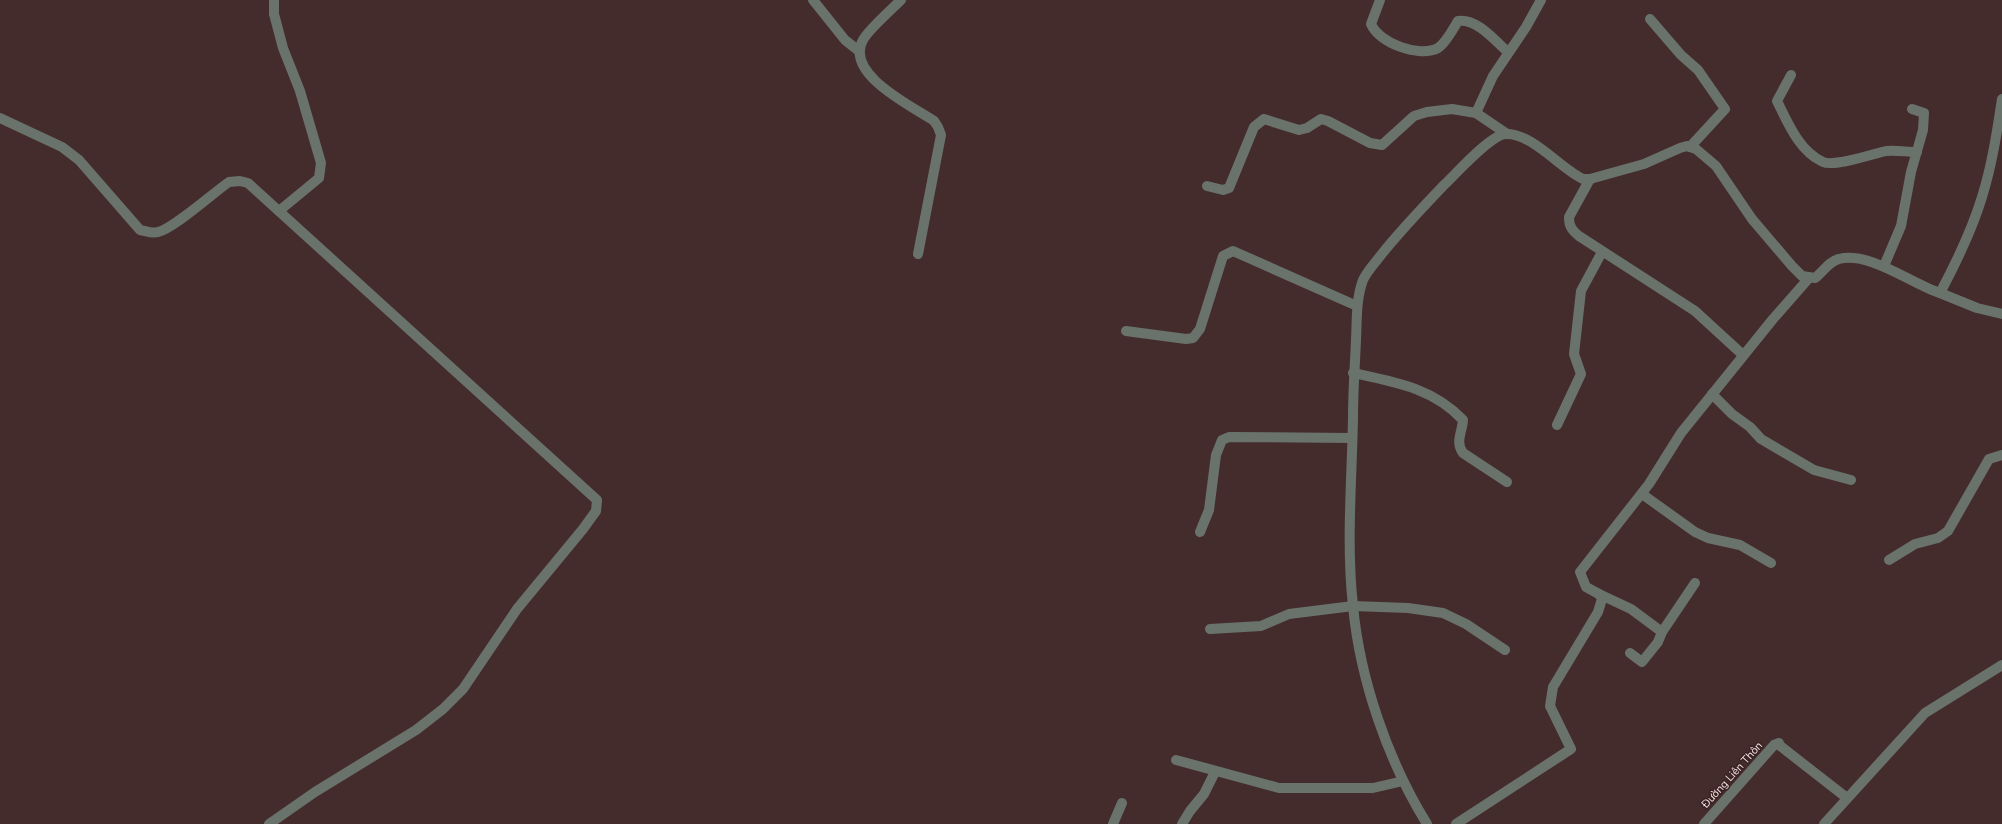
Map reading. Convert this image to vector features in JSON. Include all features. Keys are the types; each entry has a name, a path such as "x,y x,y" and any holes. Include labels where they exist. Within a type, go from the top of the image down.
{"street":[{"path":"274,0 274,14 283,48 300,91 322,163 319,178 279,211"},
{"path":"813,0 845,40 859,52"},
{"path":"901,0 863,40 859,52 867,74 879,84 934,121 938,126 941,135 918,254"},
{"path":"1380,0 1371,24 1374,31 1387,41 1406,48 1427,52 1439,47 1458,21 1463,20 1475,24 1508,52"},
{"path":"1476,113 1493,76 1541,0"},
{"path":"1650,19 1681,55 1698,70 1725,108 1690,147"},
{"path":"1791,75 1778,101 1788,125 1805,150 1824,162 1851,160 1888,151 1917,152"},
{"path":"1940,293 1960,253 1982,198 2000,129 2002,98"},
{"path":"1884,266 1901,226 1911,172 1923,130 1924,112 1912,108"},
{"path":"1207,186 1223,190 1229,188 1254,127 1264,119 1299,130 1307,128 1321,119 1328,121 1370,143 1382,145 1414,116 1427,112 1452,109 1476,113 1507,134"},
{"path":"0,118 62,147 73,156 140,230 150,233 158,232 171,227 228,182 240,181 248,183 597,500 596,511 583,529 517,610 463,688 443,710 416,730 315,792 269,824"},
{"path":"1427,824 1403,781 1392,756 1369,689 1361,656 1353,606 1350,546 1357,306 1364,277 1393,240 1419,210 1482,148 1498,135 1507,134 1517,136 1547,152 1578,177 1590,179 1644,164 1680,148 1690,147 1705,155 1716,166 1765,235 1802,276 1815,278 1830,263 1838,259 1847,258 1860,260 1884,266 1928,289 1977,308 2002,314"},
{"path":"1590,179 1569,217 1571,230 1602,252 1694,310 1743,355"},
{"path":"1126,331 1186,339 1193,338 1200,329 1222,256 1233,251 1357,306"},
{"path":"1557,425 1581,374 1574,354 1581,291 1602,252"},
{"path":"1662,632 1631,609 1586,588 1580,572 1642,494 1680,432 1772,318 1809,278"},
{"path":"1354,373 1402,384 1433,396 1463,420 1458,441 1459,448 1463,453 1507,482"},
{"path":"1712,394 1732,414 1750,427 1761,439 1814,470 1851,480"},
{"path":"1200,532 1209,510 1216,455 1222,440 1229,437 1352,438"},
{"path":"1889,560 1915,544 1938,538 1948,531 1989,459 2002,455"},
{"path":"1642,494 1695,532 1708,538 1740,545 1771,563"},
{"path":"1630,653 1642,662 1658,642 1662,632 1695,584"},
{"path":"1456,824 1571,749 1550,706 1553,687 1598,612 1602,599 1599,594"},
{"path":"1210,629 1261,626 1289,614 1353,606 1408,608 1443,613 1466,624 1505,650"},
{"path":"1824,824 1925,713 2002,665"},
{"name":"Đường Liên Thôn","path":"1704,824 1769,751 1779,742 1779,745 1847,798"},
{"path":"1176,760 1215,772 1279,788 1373,788 1403,781"},
{"path":"1182,824 1190,810 1204,794 1215,772"},
{"path":"1113,824 1122,803"}]}
